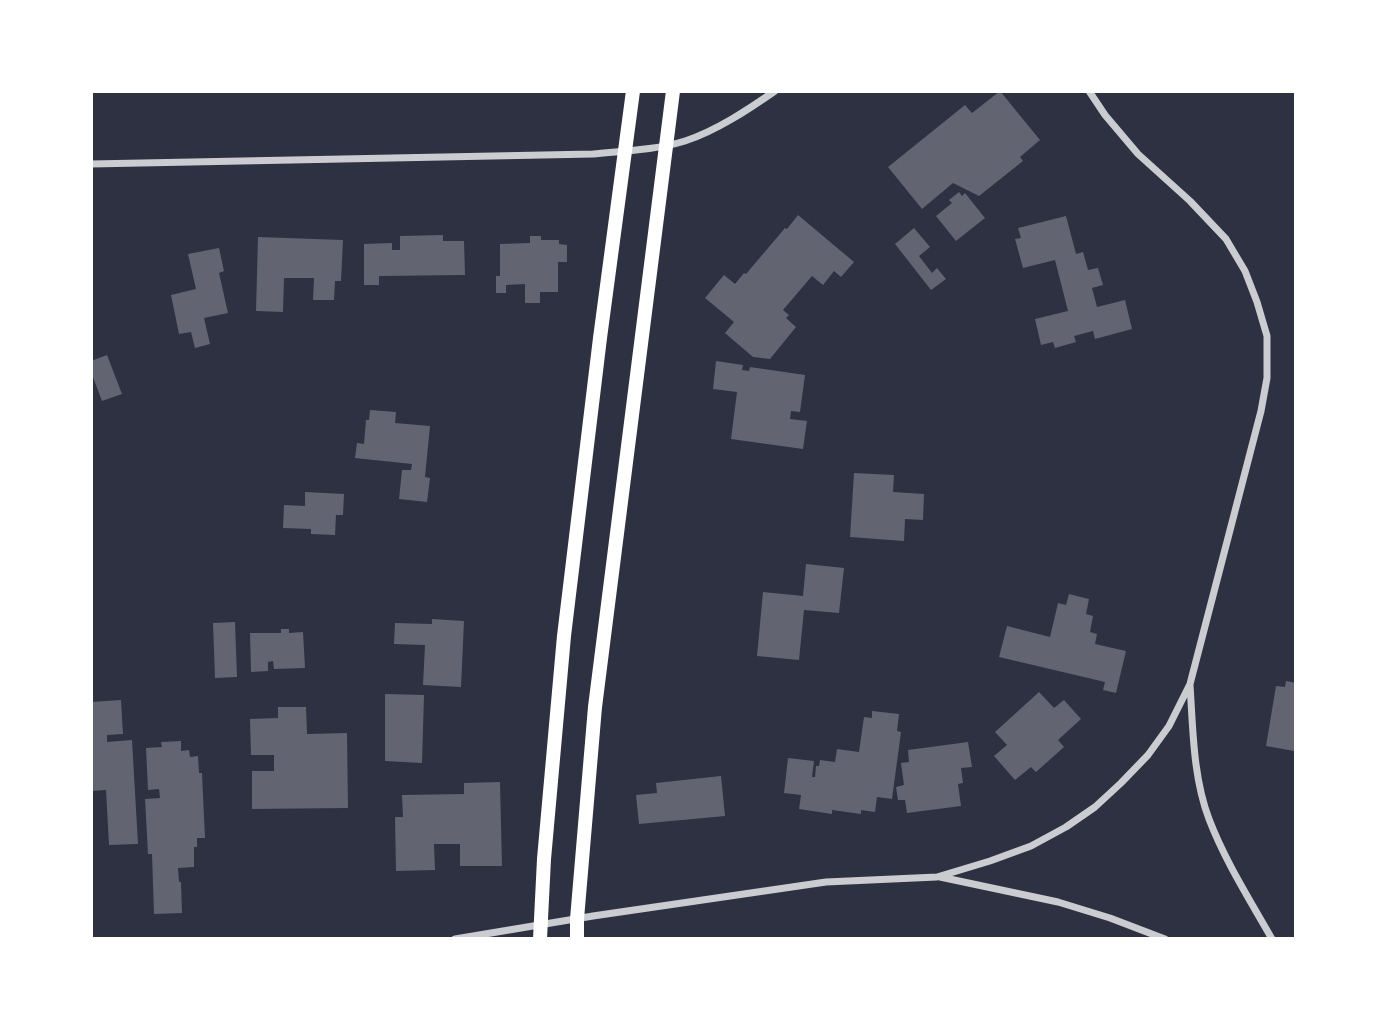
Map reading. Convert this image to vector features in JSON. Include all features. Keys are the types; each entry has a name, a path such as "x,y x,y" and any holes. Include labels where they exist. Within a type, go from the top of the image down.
{"main road":[{"path":"540,932 564,636 633,91"},
{"path":"577,939 595,707 673,91"}],"street":[{"path":"91,164 565,155 625,151 693,138 746,112 775,91"},
{"path":"455,939 540,932 577,919 826,882 937,877 1031,846 1066,827 1095,807 1121,783 1148,755 1170,726 1190,684 1261,411 1267,378 1267,336 1245,271 1226,239 1190,201 1138,154 1105,115 1089,91"},
{"path":"1190,684 1198,775 1208,817 1225,856 1272,939"},
{"path":"937,877 1058,902 1165,939"}],"building":[{"path":"1000,91 1040,140 1020,157 1023,161 979,196 953,183 922,209 888,167 965,105 972,113"},
{"path":"959,192 962,196 965,193 985,218 956,241 936,216 952,203 949,200"},
{"path":"798,215 854,262 841,277 834,271 823,285 812,276 783,310 789,315 786,318 796,327 770,359 753,357 725,333 734,322 705,298 724,275 735,284"},
{"path":"1066,216 1076,254 1083,252 1088,270 1098,268 1103,285 1092,288 1097,307 1125,300 1132,329 1095,339 1093,331 1074,336 1076,342 1055,348 1053,342 1041,345 1035,319 1068,311 1055,260 1023,268 1015,239 1021,238 1018,228"},
{"path":"914,228 930,247 919,256 932,273 937,268 946,279 931,290 895,244"},
{"path":"443,235 443,241 464,241 465,275 379,276 379,285 364,285 364,244 392,243 392,250 400,250 400,236"},
{"path":"530,236 541,236 541,240 559,240 559,244 567,245 567,262 558,262 558,292 540,292 540,303 525,303 525,284 506,285 506,293 496,293 496,276 500,276 500,244 530,243"},
{"path":"258,237 343,240 341,281 335,281 334,300 313,300 314,278 284,278 283,312 256,311"},
{"path":"219,248 224,271 219,273 228,313 204,318 210,344 195,348 191,332 179,334 171,295 196,289 188,254"},
{"path":"107,355 122,394 102,401 91,372 91,361"},
{"path":"716,361 743,365 742,370 749,371 750,367 805,375 800,412 791,411 790,419 807,421 803,449 731,439 737,392 713,389"},
{"path":"370,410 396,412 395,423 430,426 425,477 430,478 427,502 399,499 402,470 411,470 412,464 355,458 357,443 364,444 366,420 369,420"},
{"path":"854,473 894,475 893,492 924,494 923,520 905,519 904,541 850,537"},
{"path":"305,492 344,494 343,515 336,515 335,535 311,534 311,529 283,528 284,505 305,506"},
{"path":"806,564 844,568 839,613 804,610 799,660 757,656 763,592 803,596"},
{"path":"1069,594 1089,599 1086,614 1093,616 1090,632 1097,634 1095,644 1126,651 1116,693 1103,690 1105,682 999,657 1007,626 1050,637 1058,603 1066,605"},
{"path":"432,619 464,621 461,687 423,685 425,645 394,644 395,623 432,624"},
{"path":"235,622 237,677 215,678 213,623"},
{"path":"281,629 289,629 289,633 303,632 305,668 274,669 273,661 268,662 268,671 251,672 250,633 281,633"},
{"path":"1286,681 1296,683 1294,751 1266,746 1276,686 1285,687"},
{"path":"1039,692 1054,708 1064,700 1081,719 1058,740 1064,747 1036,772 1031,767 1015,780 994,756 1007,745 995,732"},
{"path":"385,694 424,695 422,763 385,761"},
{"path":"121,700 123,734 107,735 107,742 132,740 138,844 109,845 106,790 91,791 91,702"},
{"path":"278,707 306,707 307,734 347,733 348,808 252,809 252,771 274,771 274,755 251,755 250,719 278,718"},
{"path":"872,711 899,714 897,731 901,732 892,799 877,797 875,812 861,810 861,814 832,810 832,814 799,809 801,795 784,793 788,758 814,761 812,777 815,777 816,766 819,766 820,760 835,762 837,749 859,752 864,717 872,718"},
{"path":"181,741 181,751 189,750 190,757 198,756 199,773 202,773 205,838 197,838 194,867 178,868 182,913 154,914 152,854 148,854 145,799 160,798 159,789 148,790 146,748 162,747 161,742"},
{"path":"968,742 972,767 961,768 963,783 958,784 961,806 907,813 905,800 898,800 896,787 904,785 901,763 909,762 908,750"},
{"path":"721,776 725,816 639,824 636,795 657,793 656,783"},
{"path":"500,782 502,866 460,866 460,844 434,844 435,870 396,871 395,817 403,817 402,795 464,794 464,783"}]}
